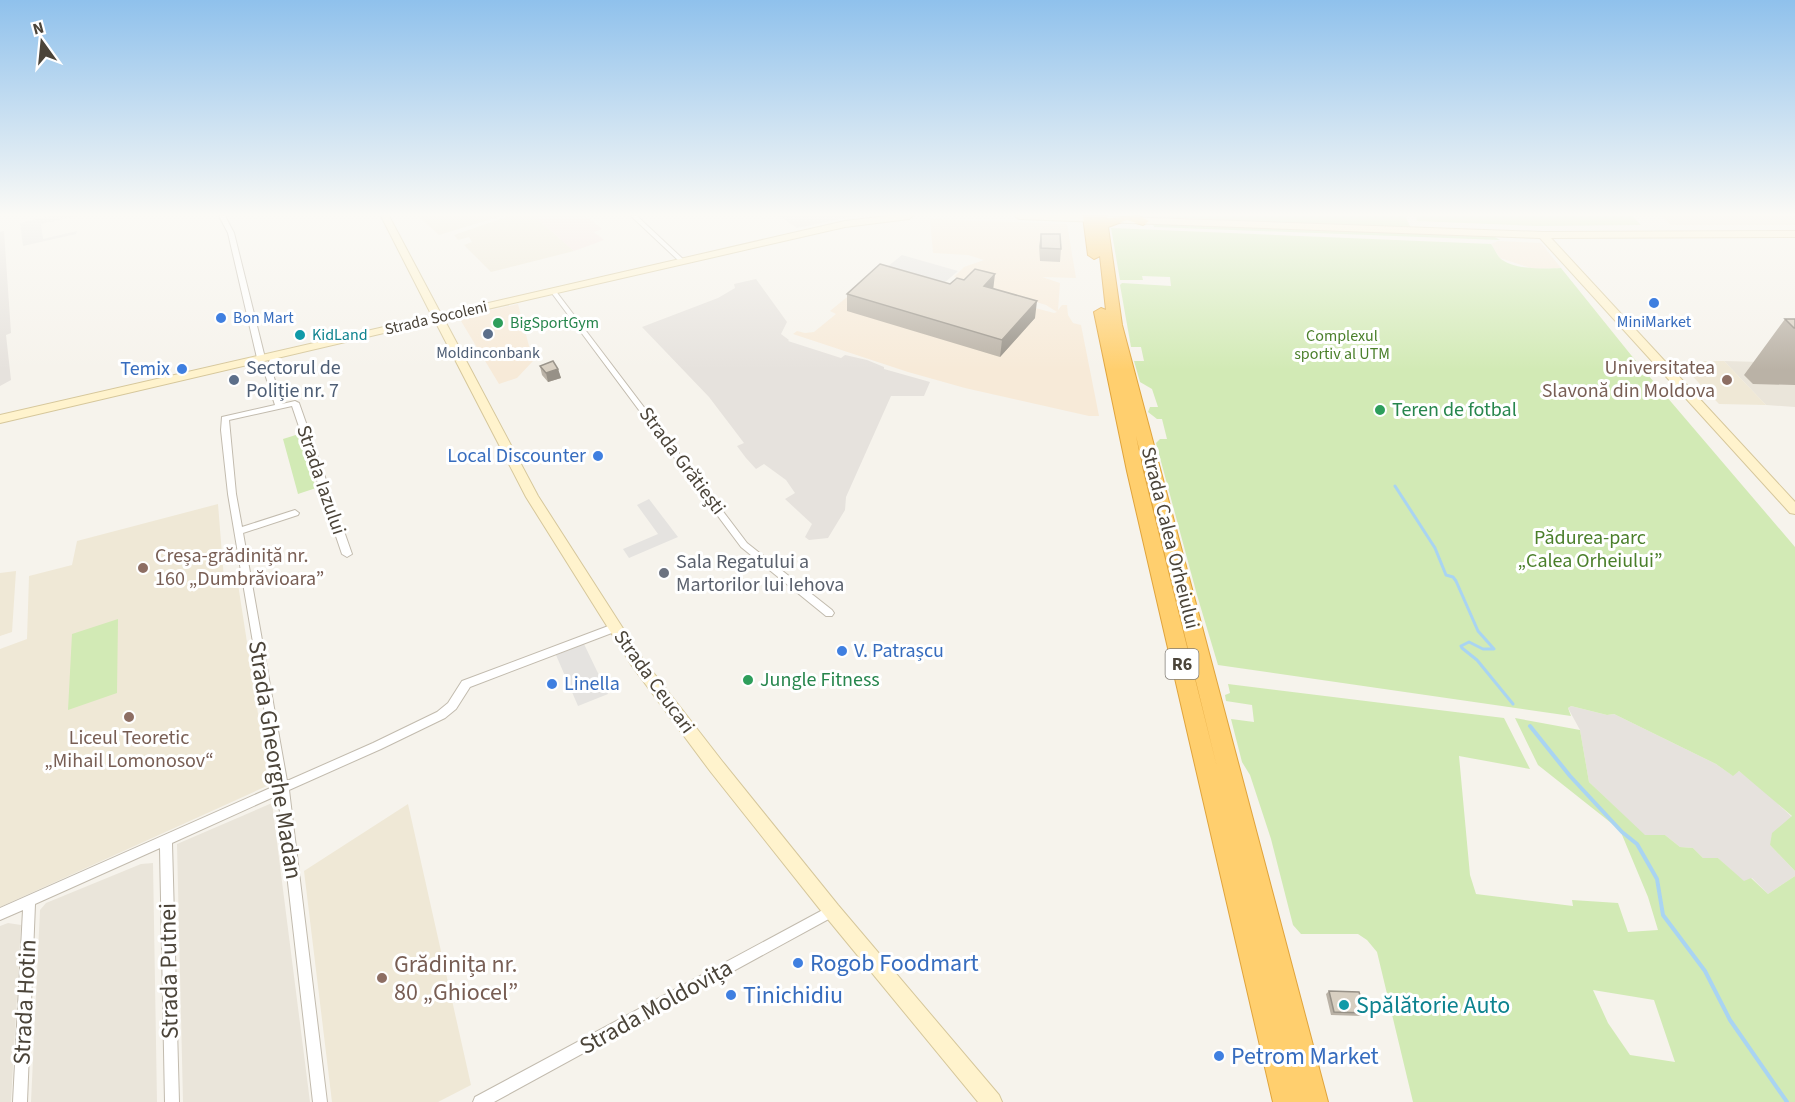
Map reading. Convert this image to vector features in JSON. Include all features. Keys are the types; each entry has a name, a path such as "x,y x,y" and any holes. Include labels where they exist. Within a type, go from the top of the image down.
{"highway":[{"name":"Strada Calea Orheiului","path":"1097,267 1104,331 1132,422 1314,1102"},
{"name":"Strada Calea Orheiului","path":"1132,422 1287,1102"}],"main road":[{"name":"Strada Ceucari","path":"412,267 532,497 614,628 706,753 832,911 992,1102"},
{"name":"Strada Socoleni","path":"0,419 654,267"},
{"path":"1573,267 1795,510"}],"street":[{"path":"239,267 261,358"},
{"name":"Strada Grătiești","path":"553,291 744,545 830,613"},
{"name":"Strada Iazului","path":"275,355 269,374 279,405 295,403 347,554"},
{"name":"Strada Gheorghe Madan","path":"279,405 225,419 225,430 239,531 283,788 320,1102"},
{"path":"239,531 296,513"},
{"path":"0,914 441,715 452,706 466,684 614,628"},
{"name":"Strada Putnei","path":"166,840 172,1102"},
{"name":"Strada Hotin","path":"20,1102 29,902"},
{"name":"Strada Moldovița","path":"480,1102 496,1098 832,911"}],"shaded area":[{"path":"0,267 6,267 11,333 6,335 11,380 0,386"},
{"path":"486,267 509,267 491,272"},
{"path":"883,267 1057,312 1046,305 954,277 964,267 1074,267 1076,278 1042,277 1060,283 1058,310 1062,305 1067,305 1068,315 1073,323 1081,325 1099,416 1089,416 965,388 908,372 793,334 797,331 814,332 836,314 830,311"},
{"path":"888,267 945,267 958,271 943,284"},
{"path":"1529,267 1561,268 1534,269"},
{"path":"756,279 787,322 781,334 788,341 841,358 845,355 867,360 884,369 930,382 924,396 891,396 846,497 845,510 828,538 809,540 805,537 812,524 785,499 795,493 786,480 764,464 756,469 737,446 744,443 709,397 642,327 718,298 735,288 734,284"},
{"path":"518,304 533,361 517,378 499,384 461,321 469,315"},
{"path":"1678,361 1724,361 1766,405 1719,404"},
{"path":"1724,361 1795,363 1795,407 1766,405"},
{"path":"649,499 678,537 629,558 623,549 658,534 637,505"},
{"name":"Liceul Teoretic „Mihail Lomonosov“","path":"218,504 224,579 220,587 238,584 269,785 0,907 0,649 27,639 29,576 72,565 77,541"},
{"path":"16,571 12,632 0,636 0,573"},
{"path":"584,644 608,694 578,706 556,655"},
{"path":"1571,706 1607,715 1614,714 1716,764 1732,775 1739,771 1792,817 1770,845 1795,871 1795,876 1768,894 1752,878 1744,882 1718,858 1703,858 1693,848 1680,847 1665,835 1645,836 1589,782 1580,730 1568,708"},
{"path":"272,803 310,1102 183,1102 177,844"},
{"name":"Grădinița nr. 80 „Ghiocel”","path":"408,804 471,1085 438,1102 332,1102 304,871"},
{"path":"153,863 157,1102 31,1102 40,910 46,903 141,864"},
{"path":"8,923 21,925 11,1102 0,1102 0,926"}],"green space":[{"name":"Pădurea-parc „Calea Orheiului”","path":"1118,267 1561,268 1631,355 1795,547 1795,871 1770,845 1772,833 1792,816 1739,771 1733,776 1716,764 1614,714 1607,715 1571,706 1568,708 1571,716 1218,665 1156,443 1160,439 1167,439 1162,419 1157,419 1148,412 1150,407 1158,407 1152,389 1140,382 1134,361 1144,361 1141,347 1131,347 1120,285 1122,283 1171,286 1170,277 1142,276 1143,280 1120,280"},
{"path":"299,434 316,488 298,494 283,439"},
{"path":"118,619 117,693 68,710 72,634"},
{"path":"1228,684 1504,718 1530,769 1459,756 1470,875 1476,894 1573,906 1572,900 1618,903 1628,932 1658,930 1648,897 1620,830 1538,765 1515,718 1580,730 1589,782 1645,835 1665,835 1680,847 1693,848 1703,858 1718,858 1744,881 1751,878 1768,894 1795,876 1795,1102 1413,1102 1377,952 1367,940 1358,934 1301,934 1293,925 1271,839 1250,775 1242,762 1231,719 1254,722 1252,705 1226,701 1225,695 1230,693","holes":["1593,990 1654,1000 1675,1062 1630,1055 1608,1023"]}],"building":[{"path":"876,267 892,267 950,284 957,278 964,280 975,269 995,274 984,286 1037,301 1002,340 847,294"},
{"path":"1785,319 1795,319 1795,328 1794,328"},
{"path":"553,361 558,369 546,373 540,366"},
{"name":"Spălătorie Auto","path":"1329,991 1359,992 1366,1013 1334,1012"}],"waterway":[{"path":"1395,486 1435,548 1446,575 1453,577 1456,581 1478,631 1494,649 1483,649 1469,642 1461,646 1462,648 1477,660 1513,704"},
{"path":"1530,726 1570,776 1622,832 1637,844 1657,879 1663,915 1705,971 1730,1020 1787,1102"}],"place":[{"name":"MiniMarket","path":"1654,303"},
{"name":"Bon Mart","path":"221,318"},
{"name":"BigSportGym","path":"498,323"},
{"name":"Moldinconbank","path":"488,334"},
{"name":"KidLand","path":"300,335"},
{"name":"Temix","path":"182,369"},
{"name":"Sectorul de Poliție nr. 7","path":"234,380"},
{"name":"Universitatea Slavonă din Moldova","path":"1727,380"},
{"name":"Teren de fotbal","path":"1380,410"},
{"name":"Local Discounter","path":"598,456"},
{"name":"Creșa-grădiniță nr. 160 „Dumbrăvioara”","path":"143,568"},
{"name":"Sala Regatului a Martorilor lui Iehova","path":"664,573"},
{"name":"V. Patrașcu","path":"842,651"},
{"name":"Jungle Fitness","path":"748,680"},
{"name":"Linella","path":"552,684"},
{"name":"Liceul Teoretic „Mihail Lomonosov“","path":"129,717"},
{"name":"Rogob Foodmart","path":"798,963"},
{"name":"Grădinița nr. 80 „Ghiocel”","path":"382,978"},
{"name":"Tinichidiu","path":"731,995"},
{"name":"Spălătorie Auto","path":"1344,1005"},
{"name":"Petrom Market","path":"1219,1056"}],"park label":[{"name":"Complexul sportiv al UTM","path":"1342,345"}]}
